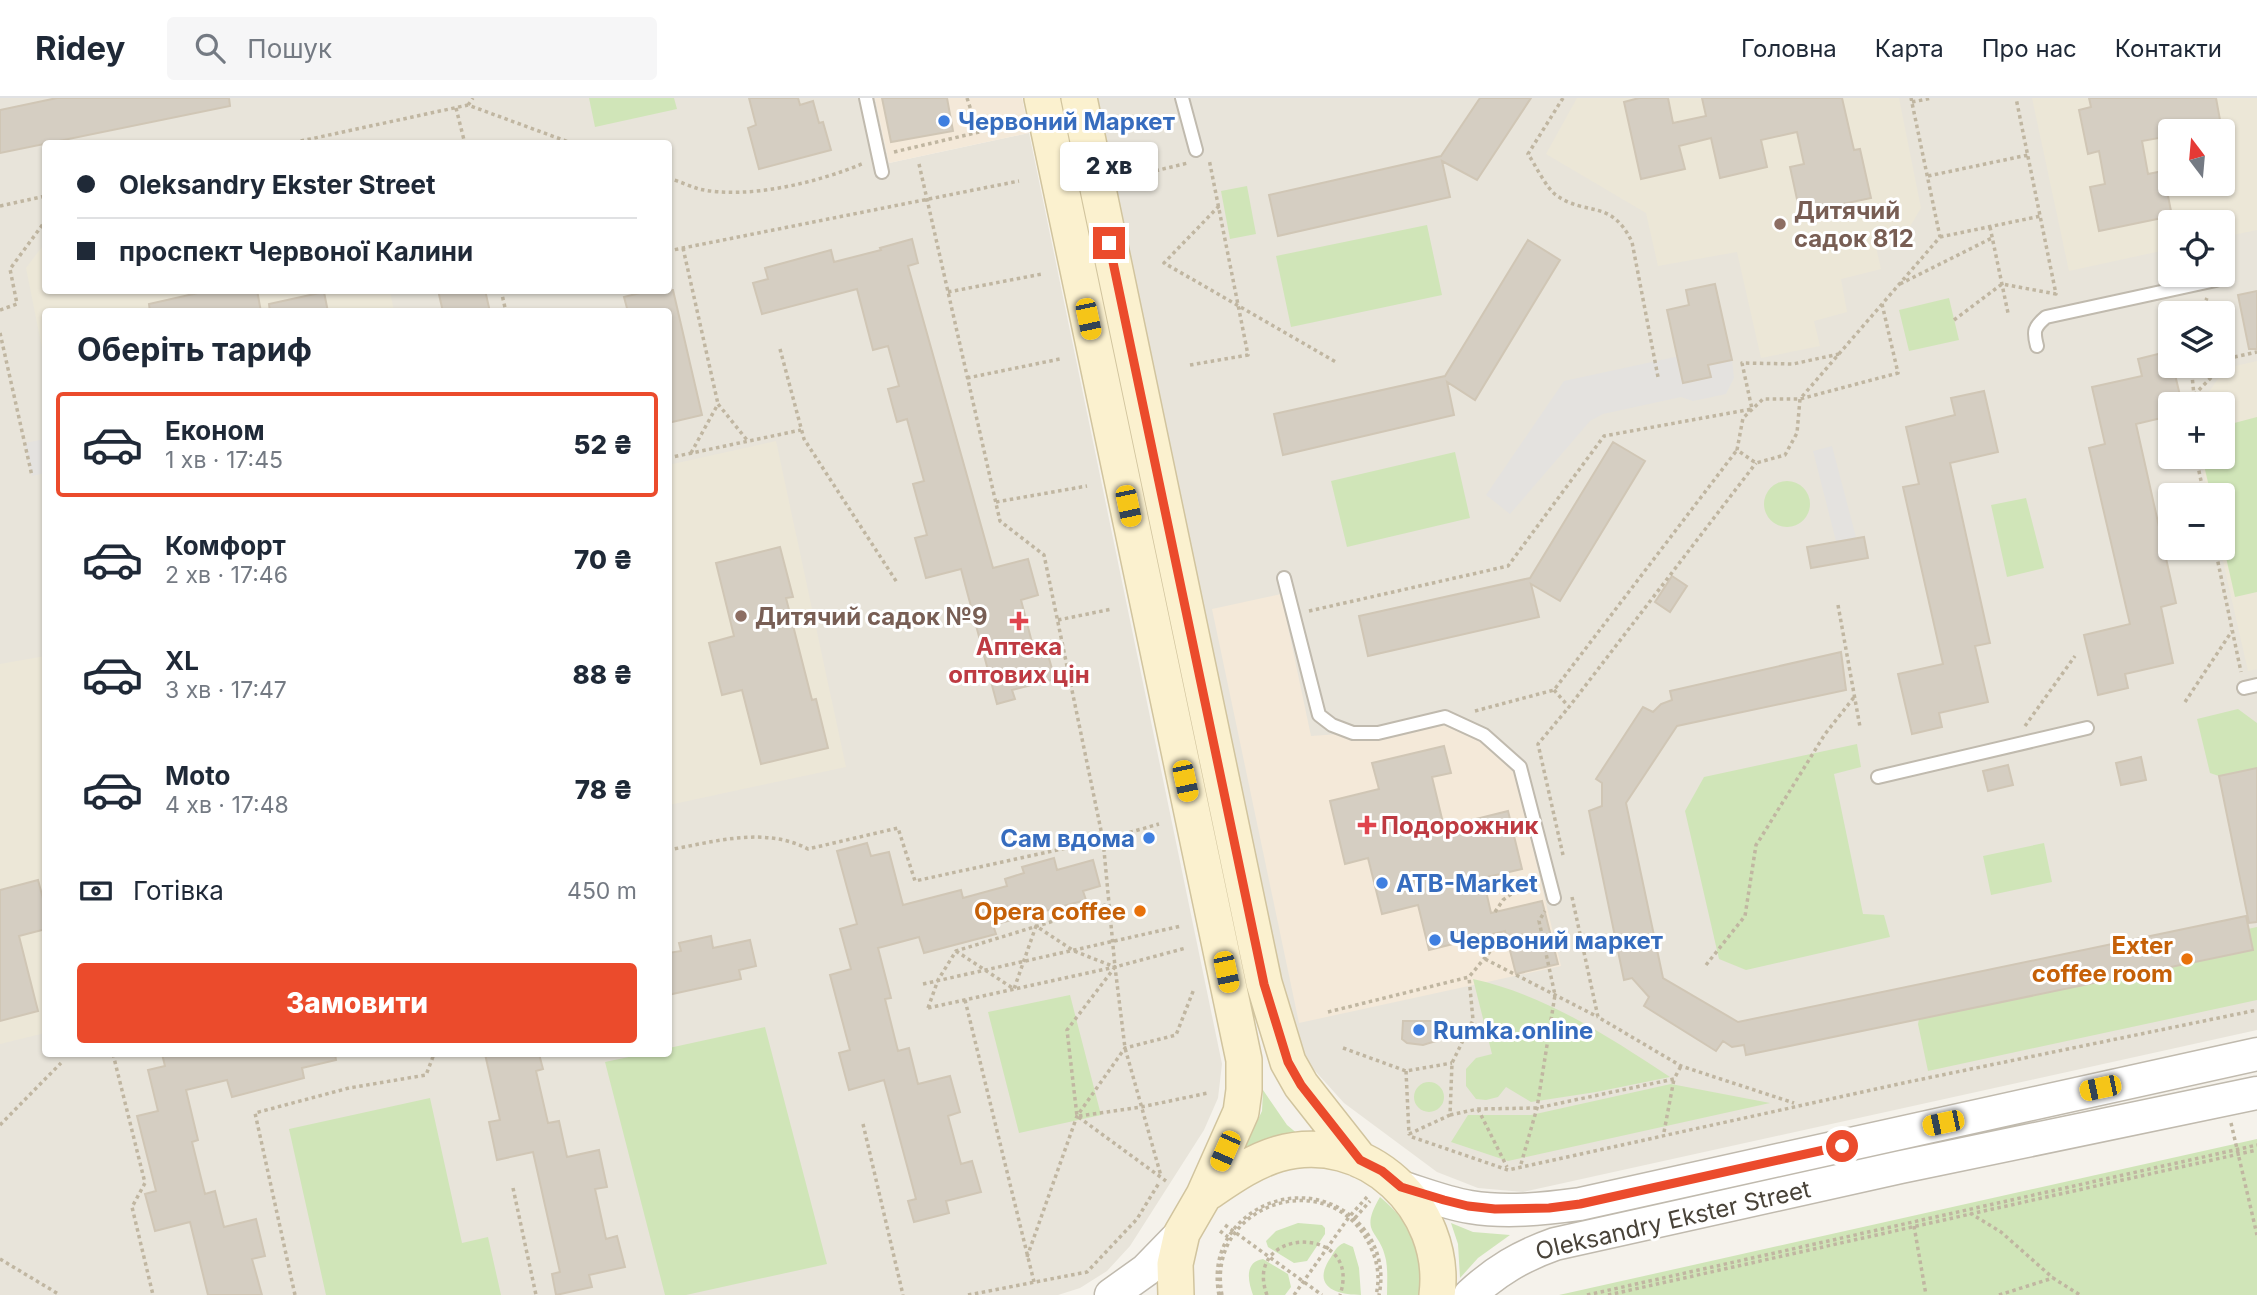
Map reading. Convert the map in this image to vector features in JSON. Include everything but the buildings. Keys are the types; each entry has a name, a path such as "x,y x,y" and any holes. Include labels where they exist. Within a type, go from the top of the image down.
{"main road":[{"path":"1042,98 1244,1060 1241,1112 1204,1195 1182,1233 1175,1264 1176,1295"},
{"path":"1079,98 1264,984 1288,1062 1301,1085 1360,1160"},
{"path":"1204,1195 1254,1163 1280,1153 1307,1150 1334,1152 1360,1160 1382,1171 1380,1194 1418,1207 1430,1230 1437,1255 1437,1295"}],"street":[{"name":"Oleksandry Ekster Street","path":"1380,1194 1495,1209 1549,1208 1580,1204 2257,1054"},
{"name":"Oleksandry Ekster Street","path":"1470,1295 1497,1271 1526,1254 1555,1244 1901,1167 2257,1093"},
{"path":"1111,1295 1146,1270 1182,1233"}],"lane":[{"path":"866,98 882,172"},
{"path":"1182,98 1196,156"},
{"path":"2037,346 2035,326 2046,317 2188,287"},
{"path":"1283,578 1319,715 1332,725 1353,733 1378,733 1445,717 1484,735 1520,767 1553,898"},
{"path":"1878,776 2087,728"}],"path":[{"path":"468,105 473,98"},
{"path":"967,98 978,132"},
{"path":"1563,98 1528,154 1554,194 1604,211 1623,224 1632,242 1658,377"},
{"path":"1930,98 1912,100 1940,237"},
{"path":"1954,320 2002,284 2056,294 2016,98"},
{"path":"305,140 468,105 563,140"},
{"path":"456,107 464,140"},
{"path":"672,179 700,189 756,192 840,174 890,153 1005,126"},
{"path":"1928,176 2028,155"},
{"path":"1142,174 1196,156"},
{"path":"1190,365 1248,355 1209,158"},
{"path":"919,164 1000,521 1044,555 1103,840 1125,1048 1162,1181 1138,1219 1087,1272 968,1295"},
{"path":"672,250 1019,181"},
{"path":"0,206 42,197"},
{"path":"1219,206 1164,263 1336,362"},
{"path":"1495,912 1503,900 1563,855 1538,744 1756,463 1785,455 1797,433 1800,399 1940,237 2041,216"},
{"path":"0,310 17,304 10,269 42,225"},
{"path":"1990,226 2008,313"},
{"path":"1898,285 1992,238"},
{"path":"683,248 718,404 748,441"},
{"path":"947,292 1042,274"},
{"path":"1445,717 1489,709 1554,690 1737,450 1743,418 1763,399 1800,399 1898,373 1882,304"},
{"path":"0,333 32,476"},
{"path":"780,349 804,439 898,584"},
{"path":"2198,392 2230,358 2257,352"},
{"path":"1752,409 1742,363 1793,364 1839,354"},
{"path":"967,378 1060,359"},
{"path":"691,453 718,404"},
{"path":"1293,614 1508,566 1605,436 1752,409"},
{"path":"672,457 801,430"},
{"path":"1737,450 1756,463"},
{"path":"996,502 1087,486"},
{"path":"2217,560 2232,630 2251,686"},
{"path":"1838,605 1860,727"},
{"path":"1058,620 1112,609"},
{"path":"2185,702 2232,630"},
{"path":"2011,745 2075,656"},
{"path":"1554,690 1569,707"},
{"path":"1706,965 1745,916 1756,845 1825,734 1855,696"},
{"path":"672,849 754,835 794,841 807,849 898,828 915,881 1103,840 1159,824"},
{"path":"1572,896 1598,1017"},
{"path":"1521,1164 1537,1108 1555,995 1539,921 1553,898"},
{"path":"1109,904 956,951 938,980 928,1008 1115,967 1186,948"},
{"path":"1037,926 1074,951 1115,967"},
{"path":"1014,989 1037,926"},
{"path":"923,984 1181,926"},
{"path":"1328,1012 1469,977 1497,943 1500,932"},
{"path":"956,951 1014,989"},
{"path":"1484,959 1598,1017 1681,1066 1794,1103"},
{"path":"1115,967 1067,1030 1077,1116 1162,1181"},
{"path":"1450,1115 1452,1063 1474,1020 1469,977"},
{"path":"1027,1257 1077,1116 1125,1048 1177,1035 1195,989"},
{"path":"965,1000 1034,1282"},
{"path":"1412,1138 1508,1170 1908,1082 2257,1010"},
{"path":"1343,1048 1406,1071 1452,1063"},
{"path":"114,1057 145,1183 132,1207 153,1295"},
{"path":"295,1295 255,1114 349,1088 426,1075 433,1057"},
{"path":"0,1125 61,1063"},
{"path":"1664,1132 1674,1079 1681,1066"},
{"path":"1406,1071 1409,1134 1450,1115 1478,1108 1537,1108 1674,1079"},
{"path":"1077,1116 1142,1107 1208,1093"},
{"path":"2227,1100 2257,1235"},
{"path":"1478,1108 1507,1167"},
{"path":"863,1124 903,1295"},
{"path":"1587,1295 2257,1148"},
{"path":"1608,1295 2237,1152"},
{"path":"513,1188 536,1295"},
{"path":"1294,1295 1352,1217 1380,1194"},
{"path":"1220,1295 1216,1283 1219,1259 1228,1237 1253,1214 1276,1203 1302,1200 1327,1205 1352,1217 1366,1236 1376,1259 1378,1295"},
{"path":"1970,1213 2001,1232 2053,1278 2080,1295"},
{"path":"1225,1225 1322,1295"},
{"path":"1914,1226 1926,1295"},
{"path":"1220,1231 1228,1237"},
{"path":"1220,1295 1223,1255 1234,1231"},
{"path":"1267,1295 1264,1275 1271,1258 1284,1245 1310,1241 1327,1248 1341,1266 1343,1279 1340,1295"},
{"path":"0,1259 60,1295"},
{"path":"1999,1295 2053,1278"}],"shaded area":[{"path":"0,98 875,98 889,163 1029,133 1222,1064 1218,1098 1204,1130 1130,1246 1107,1271 1080,1288 1058,1295 0,1295"},
{"path":"875,98 1022,98 1029,133 889,163"},
{"path":"1094,98 2257,98 2257,1030 1523,1192 1478,1188 1437,1172 1344,1103 1307,1062 1285,1012"},
{"name":"Дитячий садок 812","path":"1577,98 1899,98 1921,208 1905,235 1875,243 1881,269 1841,279 1847,312 1814,321 1820,346 1761,358 1737,252 1658,266 1646,213 1546,154"},
{"path":"2032,98 2257,98 2257,230 2235,235 2235,210 2158,210 2158,252 2069,271"},
{"path":"42,247 42,294 391,294 393,308 42,308 42,348 26,268"},
{"path":"1678,357 1684,383 1711,377 1708,365 1732,360 1734,378 1726,394 1693,401 1681,397 1603,414 1590,421 1510,514 1486,495 1564,381"},
{"path":"2257,361 2257,669 2248,671 2223,560 2235,560 2235,483 2205,483 2203,469 2235,469 2235,392 2209,392 2219,378 2235,378 2235,366"},
{"path":"42,440 42,474 32,476 25,443"},
{"name":"Дитячий садок №9","path":"776,441 846,767 672,804 672,464"},
{"path":"1832,446 1857,541 1837,545 1813,451"},
{"path":"1281,594 1311,736 1353,733 1379,740 1443,725 1485,744 1515,774 1561,966 1299,1023 1212,609"},
{"path":"42,657 42,1034 0,1044 0,664"}],"green space":[{"path":"589,98 674,98 677,109 595,127"},
{"path":"1247,186 1256,234 1230,239 1221,191"},
{"path":"1427,225 1442,295 1291,327 1276,256"},
{"path":"1949,298 1959,340 1909,351 1899,310"},
{"path":"2257,417 2257,592 2235,597 2227,560 2235,560 2235,483 2208,483 2205,469 2235,469 2235,423"},
{"path":"1455,452 1470,518 1347,547 1331,481"},
{"path":"1787,481 1803,488 1810,504 1803,520 1787,527 1771,520 1764,504 1771,488"},
{"path":"2026,498 2044,568 2007,577 1991,505"},
{"path":"2238,709 2257,723 2257,768 2219,776 2210,773 2197,719"},
{"path":"1857,744 1861,767 1834,774 1863,914 1884,915 1890,937 1746,970 1719,959 1685,811 1704,777"},
{"path":"2044,843 2052,882 1991,895 1983,856"},
{"path":"2257,927 2257,1000 1928,1071 1919,1019 2252,950 2248,929"},
{"path":"1473,979 1526,995 1551,1006 1670,1077 1531,1102 1506,1087 1498,1097 1476,1099 1466,1086 1466,1069 1476,1058 1492,1054"},
{"path":"1070,995 1101,1115 1019,1133 988,1012"},
{"path":"765,1027 827,1264 686,1295 665,1295 605,1062 629,1057 672,1057 672,1047"},
{"path":"1429,1082 1440,1086 1444,1097 1440,1108 1429,1112 1418,1108 1414,1097 1418,1086"},
{"path":"1671,1084 1770,1103 1508,1161 1451,1142 1468,1115 1531,1115"},
{"path":"1263,1090 1287,1125 1305,1140 1264,1143 1244,1149 1262,1111"},
{"path":"430,1098 462,1243 488,1237 501,1295 326,1295 289,1129"},
{"path":"2257,1139 2257,1295 1559,1295"},
{"path":"1380,1197 1401,1218 1413,1240 1419,1265 1421,1295 1387,1295 1386,1260 1371,1225 1371,1218"},
{"path":"1298,1223 1322,1225 1325,1234 1307,1261 1294,1263 1268,1247 1266,1241 1276,1231"},
{"path":"1451,1223 1473,1232 1510,1235 1478,1258 1460,1278 1458,1244"},
{"path":"1344,1243 1353,1247 1359,1268 1361,1295 1336,1291 1330,1288 1324,1277 1329,1260"},
{"path":"1263,1259 1288,1274 1291,1287 1285,1295 1253,1295 1250,1268"}],"place":[{"name":"Червоний Маркет","path":"944,121"},
{"name":"Дитячий садок 812","path":"1780,224"},
{"name":"Дитячий садок №9","path":"741,616"},
{"name":"Аптека оптових цін","path":"1019,621"},
{"name":"Подорожник","path":"1367,825"},
{"name":"Сам вдома","path":"1149,838"},
{"name":"ATB-Market","path":"1382,883"},
{"name":"Opera coffee","path":"1140,911"},
{"name":"Червоний маркет","path":"1435,940"},
{"name":"Exter coffee room","path":"2187,959"},
{"name":"Rumka.online","path":"1419,1030"}],"route":[{"path":"1109,243 1264,984 1278,1037 1301,1085 1360,1160 1382,1171 1401,1187 1444,1200 1495,1209 1525,1209 1580,1204 1842,1146"}]}
